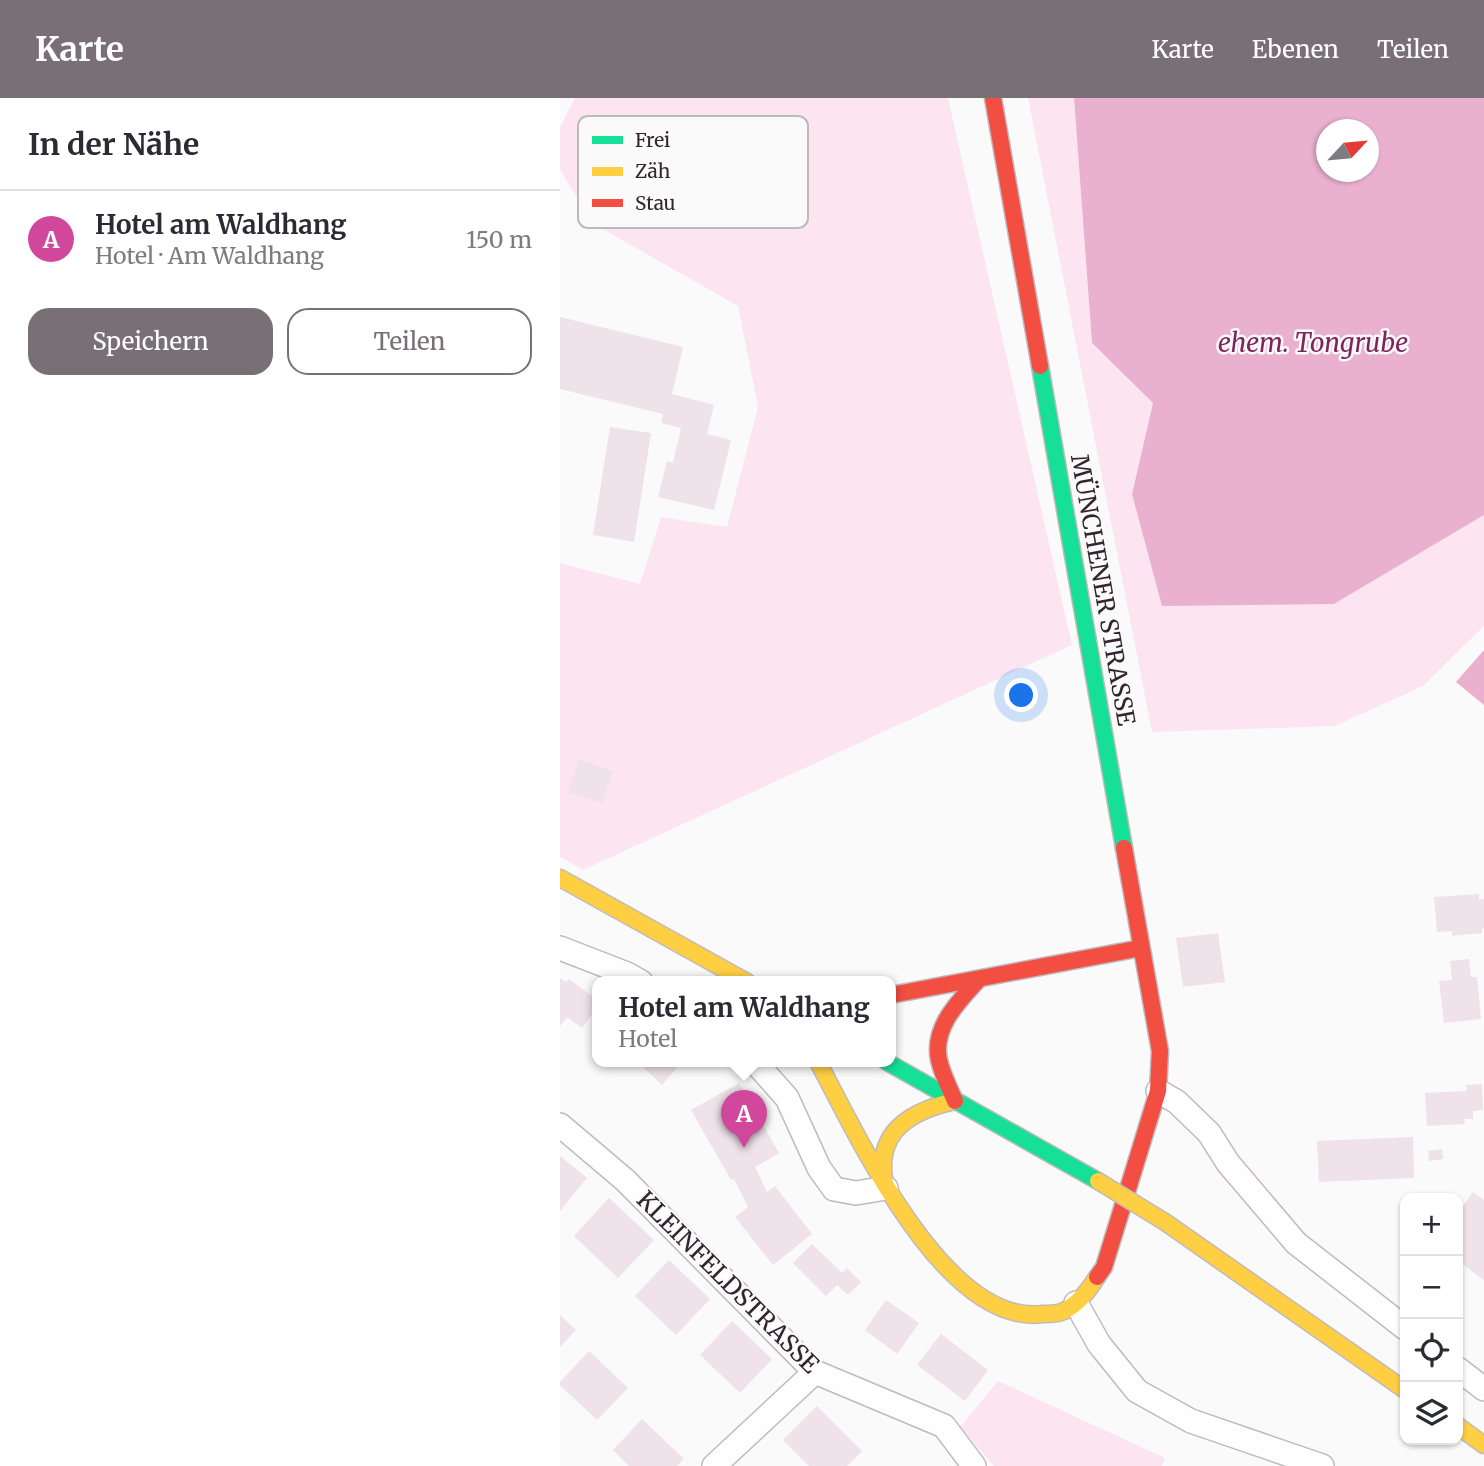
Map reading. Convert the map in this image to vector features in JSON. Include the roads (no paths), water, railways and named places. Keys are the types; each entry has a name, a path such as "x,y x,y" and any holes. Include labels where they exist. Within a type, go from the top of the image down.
{"main road":[{"name":"MÜNCHENER STRASSE","path":"993,98 1160,1051 1158,1091 1104,1267 1076,1303"},
{"path":"560,878 736,976"},
{"path":"896,994 1141,948"},
{"path":"954,1101 938,1053 941,1034 951,1010 979,979"},
{"path":"821,1067 886,1188 939,1261 971,1292 1001,1308 1030,1316 1062,1312 1076,1303"},
{"path":"896,1067 1098,1181 1165,1222 1400,1386"},
{"path":"886,1188 882,1165 887,1144 901,1123 923,1109 954,1101"},
{"path":"1463,1429 1484,1444"}],"street":[{"path":"560,948 630,976"},
{"path":"759,1067 787,1098 819,1168 834,1189 856,1193 886,1188"},
{"path":"1158,1091 1177,1102 1209,1133 1228,1163 1296,1243 1400,1324"},
{"name":"KLEINFELDSTRASSE","path":"560,1125 625,1180 815,1372 944,1426 974,1466"},
{"path":"1076,1303 1099,1344 1138,1391 1191,1421 1322,1466"},
{"path":"713,1466 815,1372"},
{"path":"1463,1373 1484,1389"}],"water":[{"name":"ehem. Tongrube","path":"1074,98 1484,98 1484,515 1334,604 1162,606 1132,494 1153,403 1092,343"},
{"path":"1484,650 1484,705 1456,682"}],"place":[{"name":"Hotel am Waldhang","path":"744,1148"}]}
